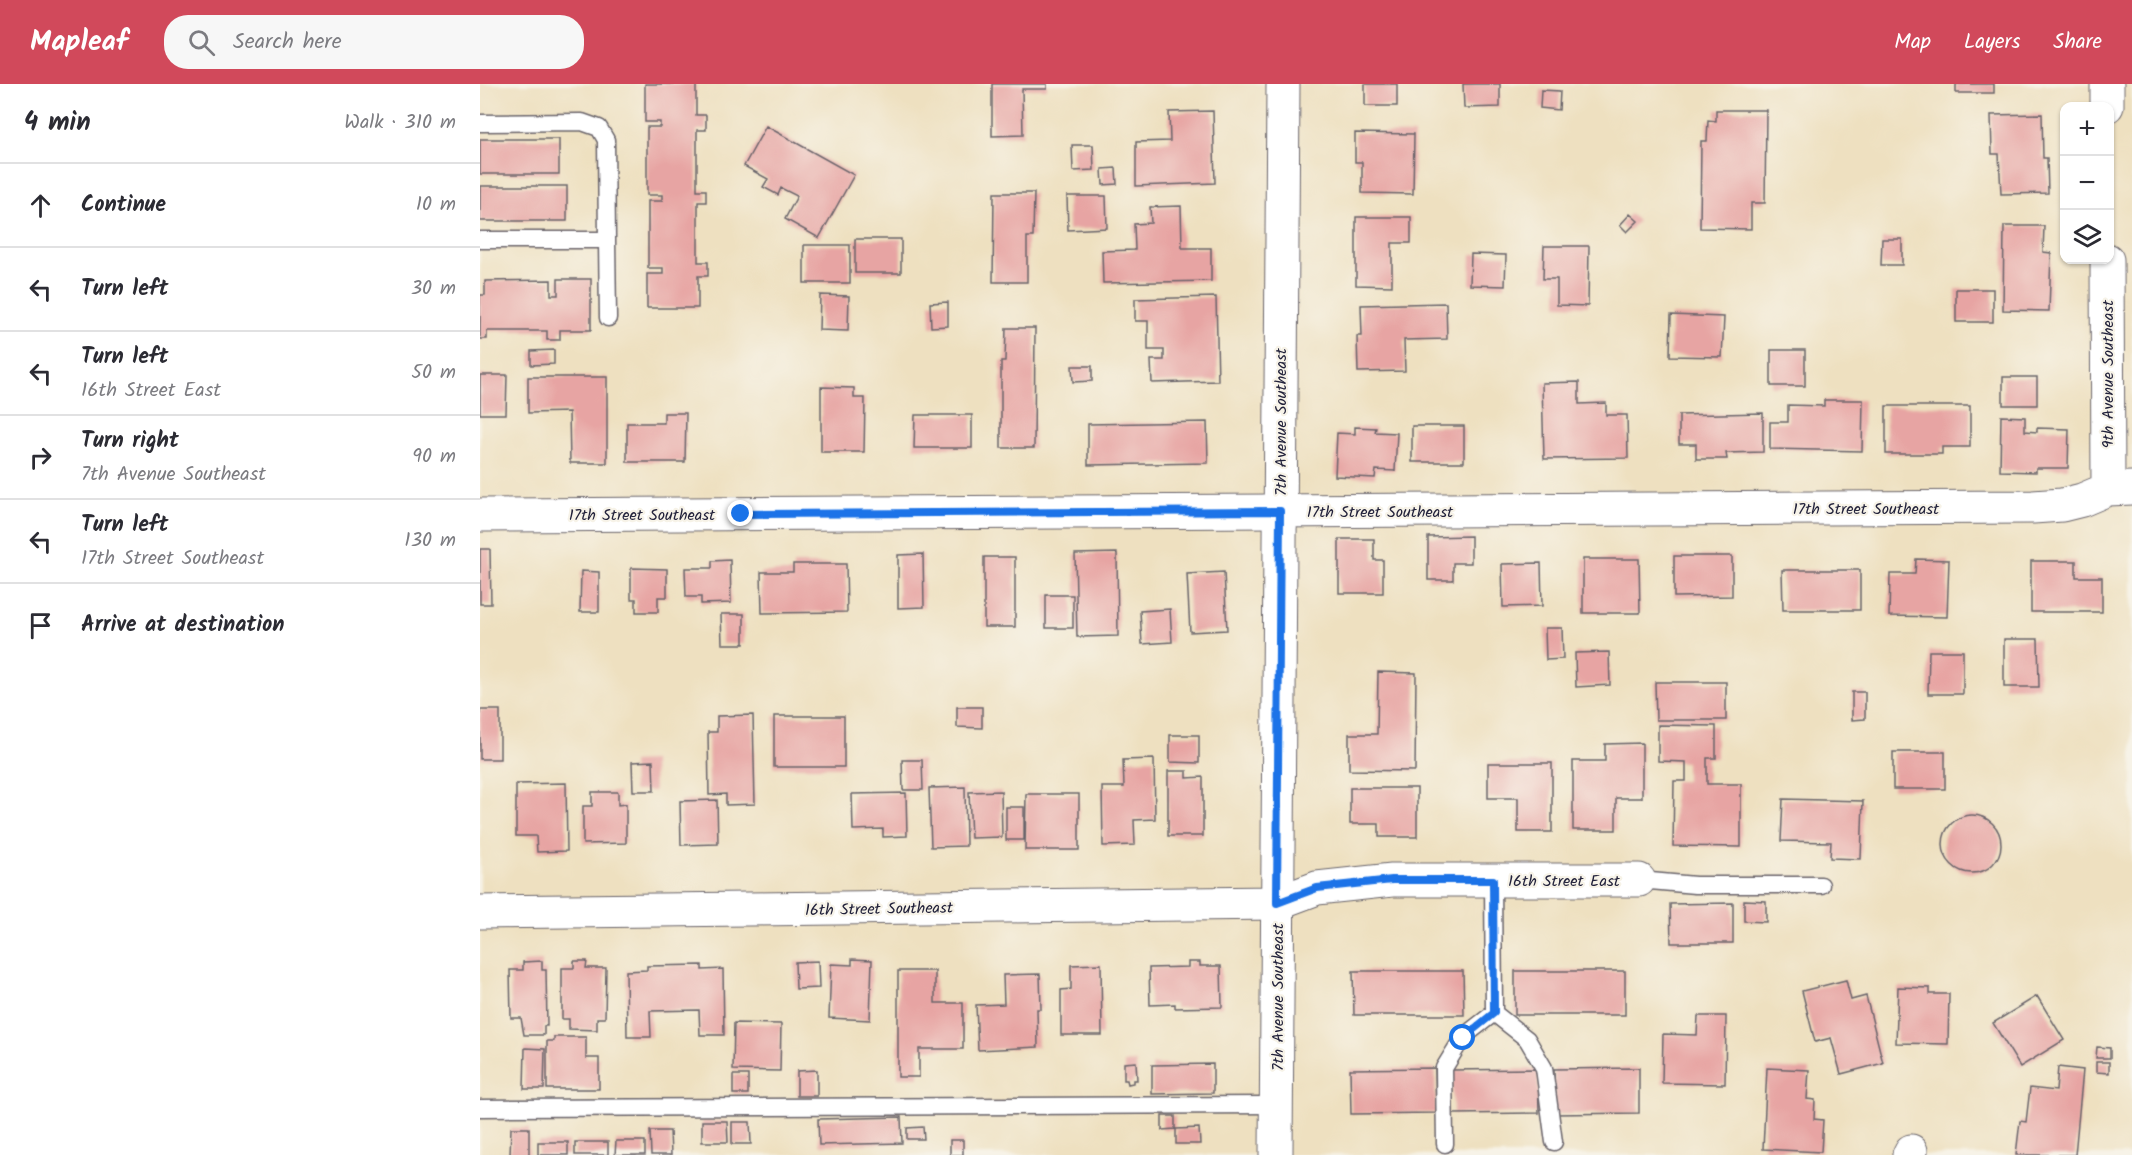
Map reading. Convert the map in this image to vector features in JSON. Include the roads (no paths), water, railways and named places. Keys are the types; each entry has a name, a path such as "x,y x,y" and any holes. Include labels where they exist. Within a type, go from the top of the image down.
{"street":[{"name":"7th Avenue Southeast","path":"1276,1155 1283,84"},
{"path":"2107,84 2107,102"},
{"name":"9th Avenue Southeast","path":"2107,264 2120,489"},
{"name":"17th Street Southeast","path":"480,515 2033,507 2062,505 2120,489"},
{"name":"16th Street East","path":"1277,903 1317,888 1392,880 1639,880"},
{"name":"16th Street Southeast","path":"480,912 1277,903"}],"lane":[{"path":"480,123 582,122 599,128 606,140 608,318"},
{"path":"480,240 607,240"},
{"path":"1493,880 1494,1013"},
{"path":"1639,880 1695,885 1821,885"},
{"path":"1494,1013 1527,1039 1544,1068 1554,1142"},
{"path":"1445,1144 1444,1068 1463,1038 1494,1013"},
{"path":"480,1108 1276,1105"}]}
